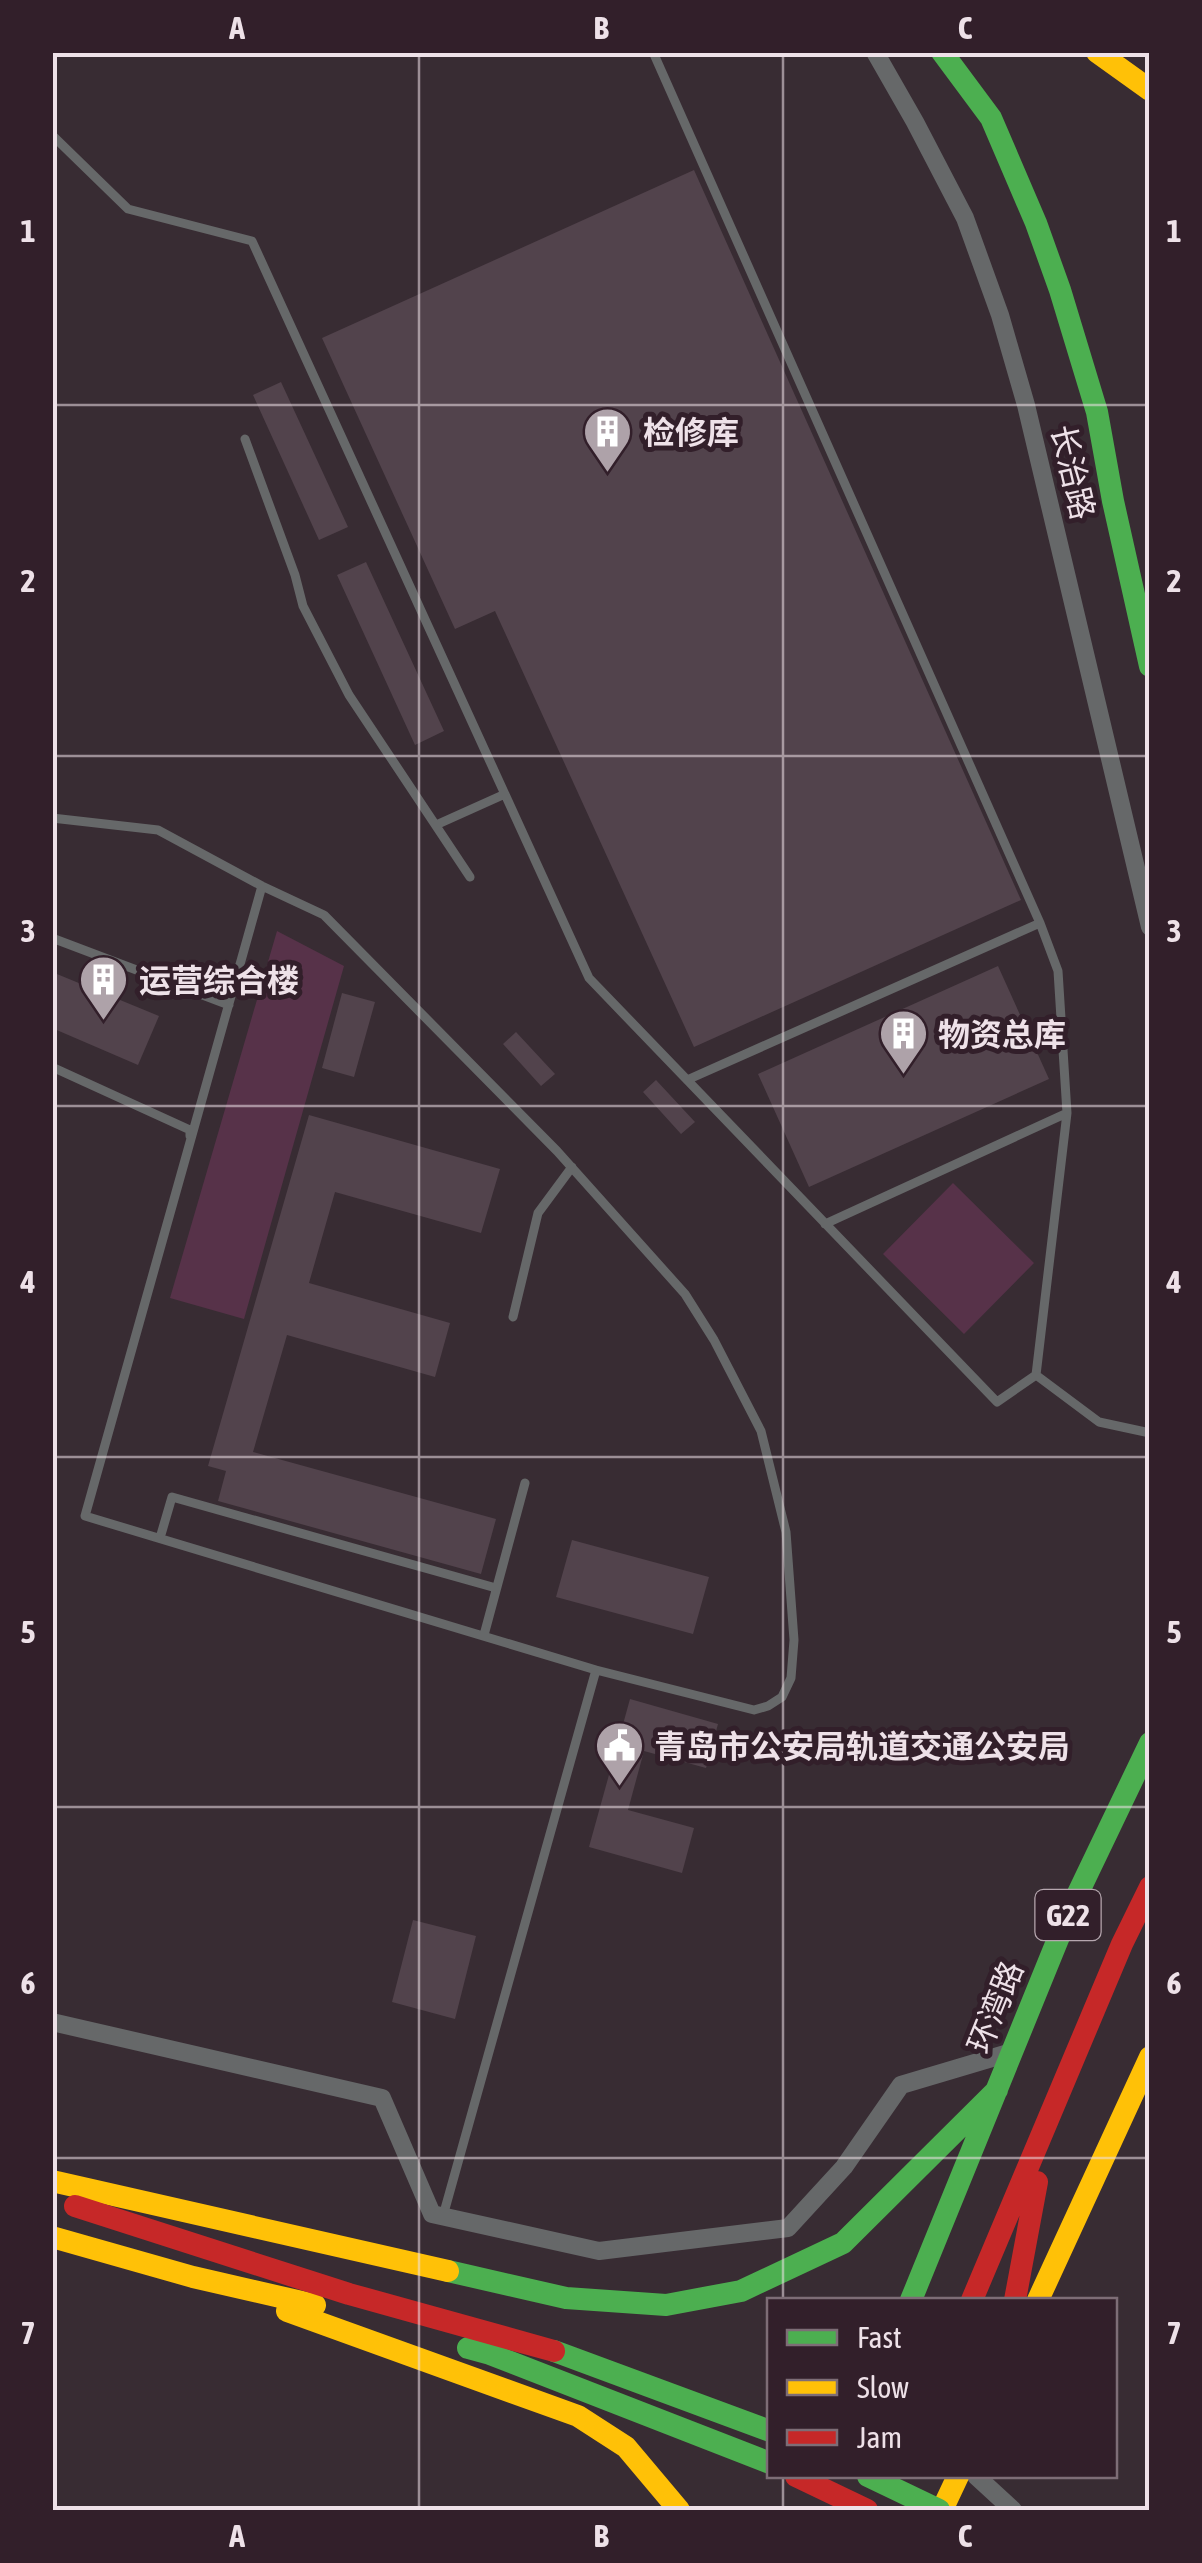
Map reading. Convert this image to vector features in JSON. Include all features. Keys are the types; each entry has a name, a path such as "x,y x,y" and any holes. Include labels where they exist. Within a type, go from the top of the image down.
{"main road":[{"path":"942,52 991,118 1060,290 1097,412 1150,666"},
{"path":"1097,52 1150,90"},
{"name":"环湾路","path":"913,2298 1069,1912 1150,1744"},
{"name":"G22","path":"973,2298 1122,1944 1150,1887"},
{"path":"1039,2298 1150,2057"},
{"path":"52,2181 566,2298 666,2305 740,2291 843,2242 997,2090"},
{"path":"1015,2298 1048,2120"},
{"path":"52,2196 349,2294 549,2349 767,2430"},
{"path":"52,2237 193,2277 578,2416 626,2447 679,2510"},
{"path":"52,2248 287,2297 490,2354 767,2462"},
{"path":"800,2478 868,2510"},
{"path":"826,2510 839,2478"},
{"path":"872,2478 941,2510 957,2478"},
{"path":"884,2510 897,2478"}],"street":[{"name":"长治路","path":"874,52 965,218 1000,315 1026,405 1150,928"},
{"path":"52,2022 382,2098 432,2214 599,2252 788,2228 844,2167 901,2084 1012,2052"},
{"path":"978,2478 1013,2510"}],"lane":[{"path":"55,142 128,210 252,241 590,978 997,1402 1036,1376 1067,1113 1058,971 1040,922 653,52"},
{"path":"245,439 303,606 349,695 470,877"},
{"path":"436,825 505,794"},
{"path":"52,818 158,830 324,915 572,1167 685,1294 714,1340 761,1431 786,1532 794,1640 791,1678 782,1697 768,1706 754,1710 596,1670 85,1516 262,886"},
{"path":"687,1080 1040,922"},
{"path":"52,938 229,1005"},
{"path":"52,1067 190,1130 190,1144"},
{"path":"826,1224 1067,1113"},
{"path":"513,1318 538,1213 572,1167"},
{"path":"1036,1376 1100,1422 1150,1433"},
{"path":"484,1635 524,1483"},
{"path":"160,1538 172,1497 496,1588"},
{"path":"442,2216 596,1670"}],"shaded area":[{"path":"277,931 344,966 244,1319 170,1298"},
{"path":"953,1183 1034,1263 964,1334 883,1254"}],"building":[{"name":"检修库","path":"694,170 1021,900 694,1047 495,611 455,629 322,338"},
{"path":"281,382 348,527 319,540 253,395"},
{"path":"366,562 444,731 415,745 337,575"},
{"name":"物资总库","path":"998,966 1049,1079 809,1187 758,1074"},
{"name":"运营综合楼","path":"52,972 159,1016 138,1065 52,1028"},
{"path":"342,993 375,1002 354,1077 322,1068"},
{"path":"516,1032 555,1074 541,1086 503,1044"},
{"path":"656,1080 695,1122 681,1134 643,1092"},
{"path":"309,1115 500,1169 481,1233 335,1192 309,1283 450,1323 435,1377 287,1335 253,1452 496,1519 481,1574 218,1501 226,1471 208,1466"},
{"path":"572,1540 709,1577 693,1634 556,1597"},
{"name":"青岛市公安局轨道交通公安局","path":"630,1699 718,1724 706,1768 644,1751 628,1810 694,1828 682,1873 589,1847"},
{"path":"413,1920 476,1936 455,2019 392,2002"}],"traffic: fast":[{"path":"942,52 991,118 1060,290 1097,412 1150,666"},
{"path":"912,2298 1069,1912 1150,1743"},
{"path":"448,2271 566,2298 666,2305 741,2291 843,2243 997,2090"},
{"path":"468,2348 767,2462"},
{"path":"554,2351 767,2430"},
{"path":"872,2478 939,2510"}],"traffic: slow":[{"path":"1097,52 1150,90"},
{"path":"1039,2298 1150,2057"},
{"path":"52,2181 448,2271"},
{"path":"52,2237 193,2277"},
{"path":"193,2277 315,2305"},
{"path":"287,2311 578,2416 626,2447 679,2510"},
{"path":"942,2510 957,2478"}],"traffic: jam":[{"path":"973,2298 1122,1944 1150,1887"},
{"path":"1015,2298 1037,2182"},
{"path":"75,2206 349,2294 554,2351"},
{"path":"800,2478 867,2510"}],"place":[{"name":"检修库","path":"608,474"},
{"name":"运营综合楼","path":"104,1022"},
{"name":"物资总库","path":"903,1076"},
{"name":"青岛市公安局轨道交通公安局","path":"619,1788"}]}
